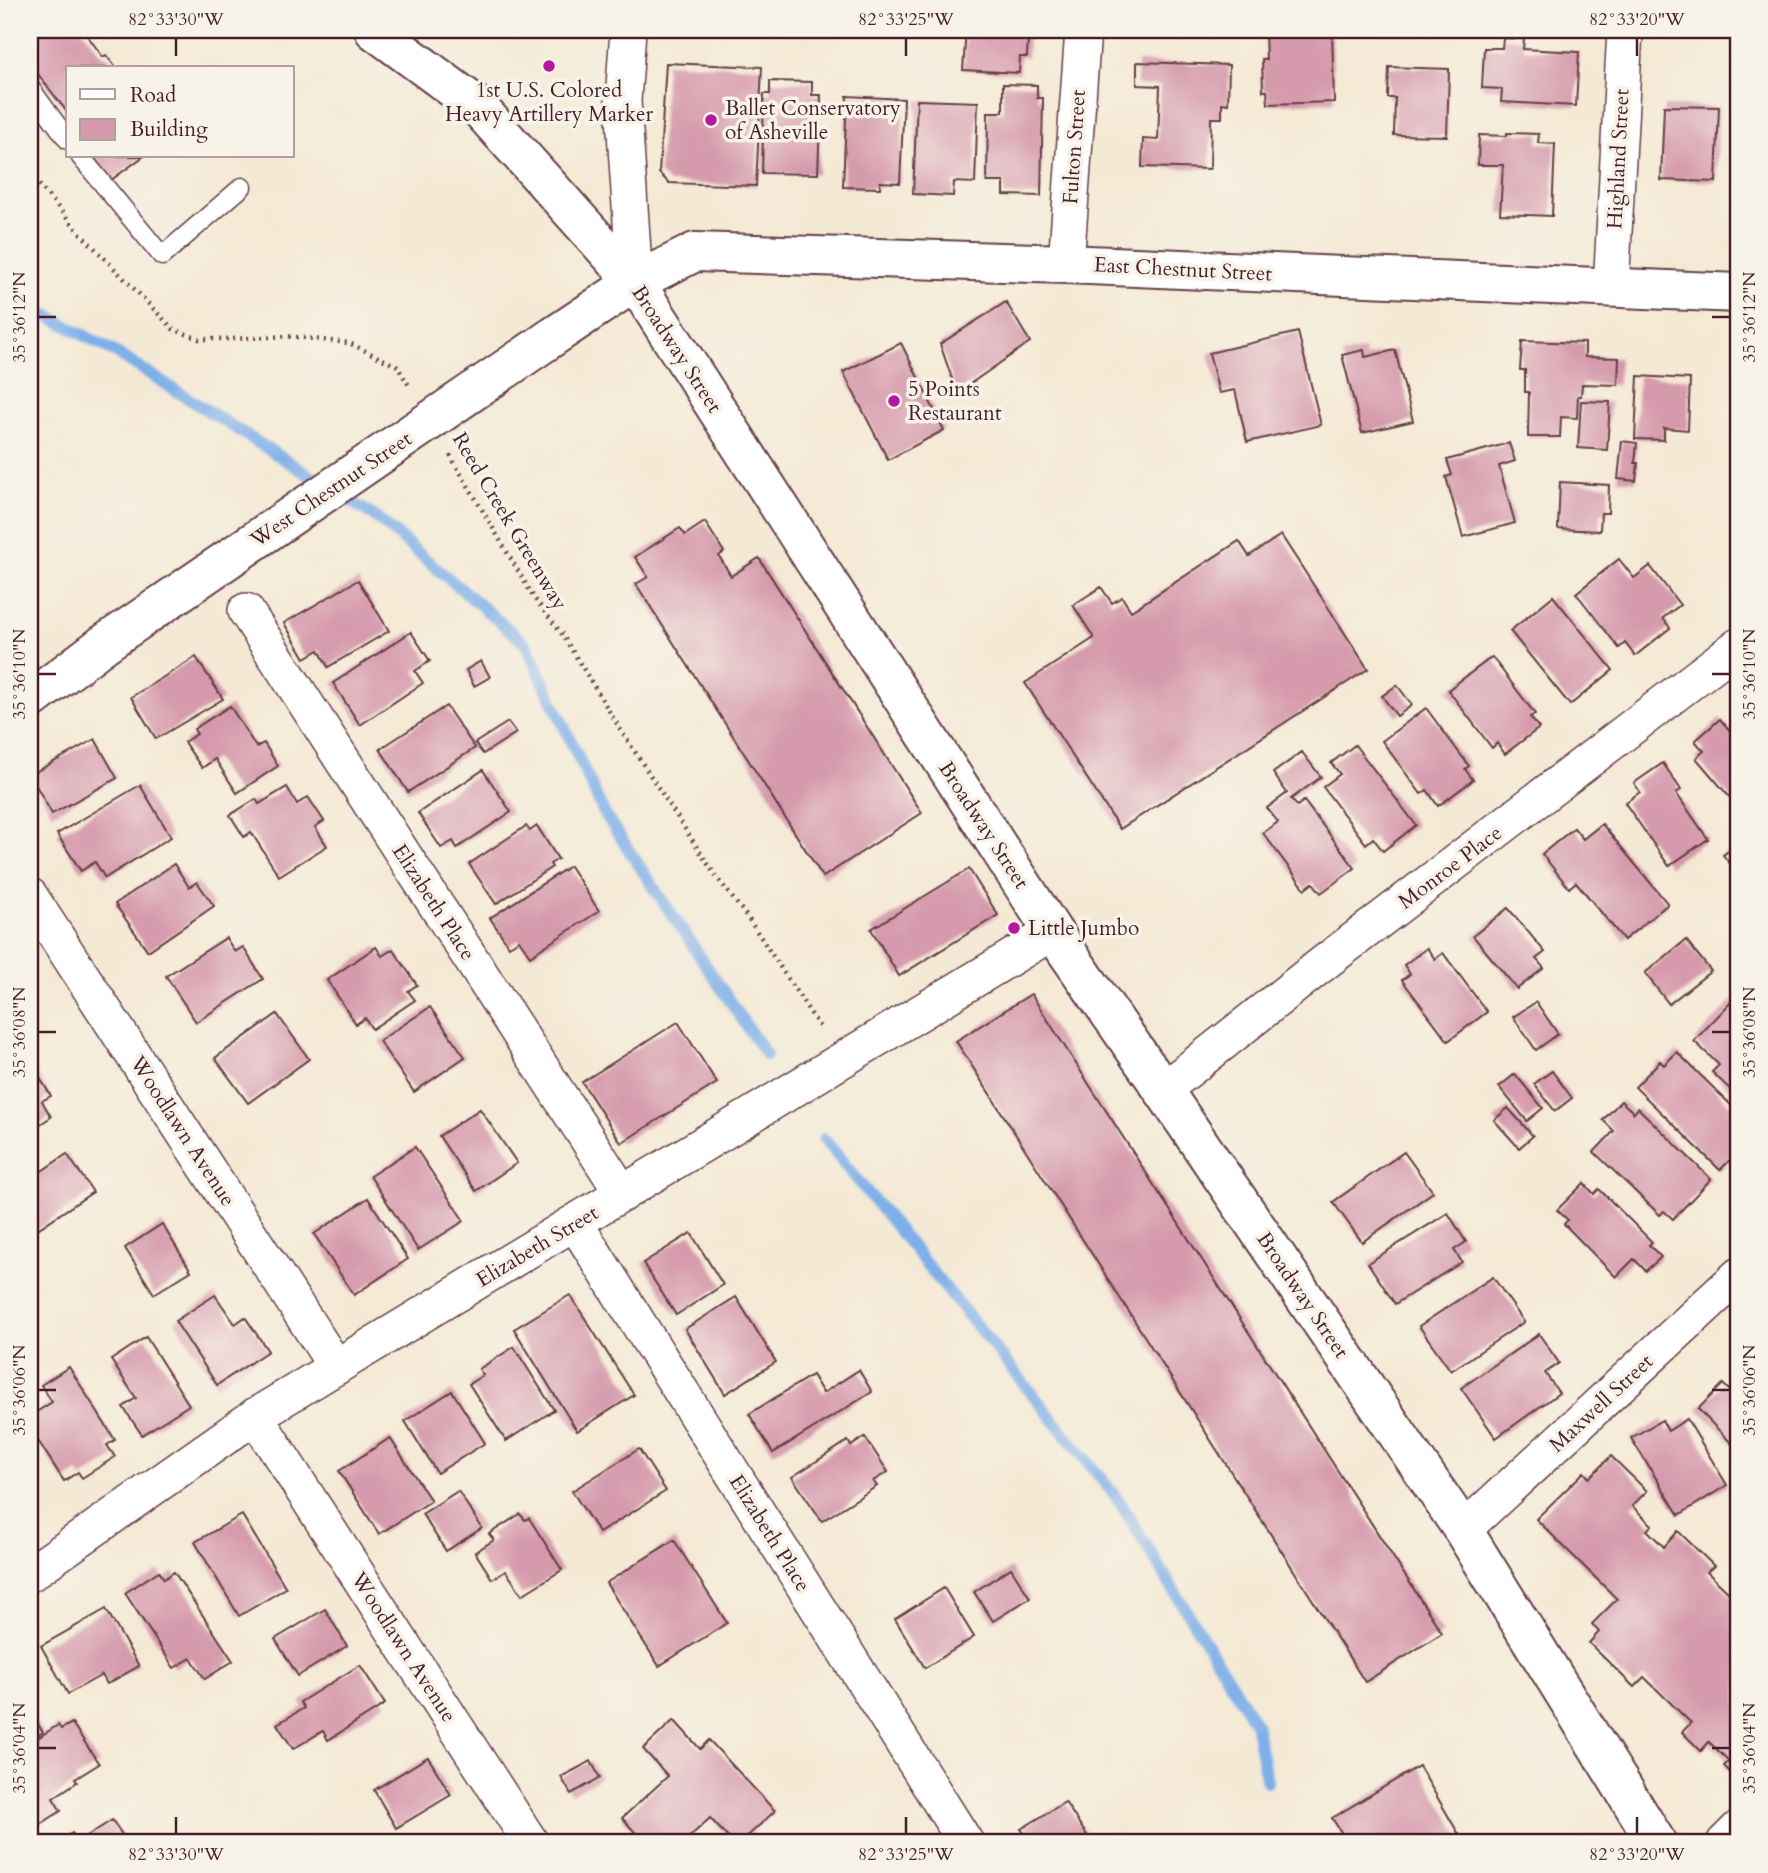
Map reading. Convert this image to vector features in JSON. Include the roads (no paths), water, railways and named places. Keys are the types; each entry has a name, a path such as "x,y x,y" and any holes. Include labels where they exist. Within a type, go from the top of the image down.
{"main road":[{"name":"Broadway Street","path":"374,30 477,106 635,282 1053,932 1463,1530 1657,1843"},
{"name":"East Chestnut Street","path":"635,282 695,252 1066,264 1738,293"},
{"name":"West Chestnut Street","path":"30,700 104,644 635,282"}],"street":[{"path":"628,30 623,101 635,282"},
{"name":"Fulton Street","path":"1066,264 1083,30"},
{"name":"Highland Street","path":"1611,288 1626,30"},
{"name":"Elizabeth Place","path":"246,611 623,1194"},
{"name":"Monroe Place","path":"1163,1090 1316,969 1738,646"},
{"name":"Woodlawn Avenue","path":"30,896 336,1367"},
{"name":"Elizabeth Street","path":"30,1574 255,1416 1053,932"},
{"name":"Elizabeth Place","path":"575,1223 966,1843"},
{"name":"Maxwell Street","path":"1463,1530 1738,1276"},
{"name":"Woodlawn Avenue","path":"255,1416 531,1843"},
{"path":"1724,1843 1738,1829"}],"lane":[{"path":"30,88 66,137"},
{"path":"82,158 162,256 242,187"}],"waterway":[{"path":"30,306 115,352 377,518 526,644 604,813 766,1055"},
{"path":"824,1139 1118,1499 1255,1723 1267,1782"}],"place":[{"name":"1st U.S. Colored Heavy Artillery Marker","path":"549,66"},
{"name":"Ballet Conservatory of Asheville","path":"711,120"},
{"name":"5 Points Restaurant","path":"894,401"},
{"name":"Little Jumbo","path":"1014,928"}]}
